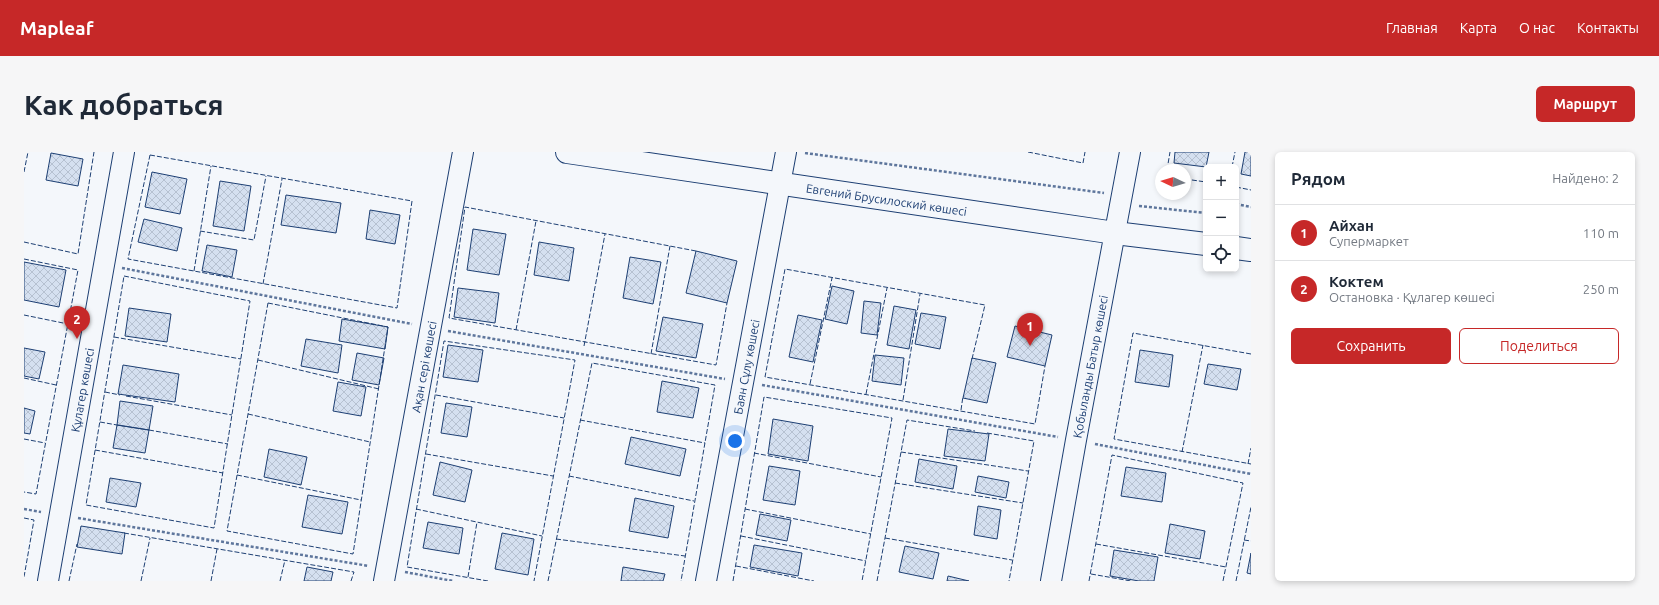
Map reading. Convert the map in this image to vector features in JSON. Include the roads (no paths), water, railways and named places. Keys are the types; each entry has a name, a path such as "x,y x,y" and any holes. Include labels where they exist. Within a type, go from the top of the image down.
{"main road":[{"name":"Евгений Брусилоский көшесі","path":"567,152 1115,233 1203,244"},
{"path":"1239,248 1251,250"}],"street":[{"name":"Құлагер көшесі","path":"48,581 124,152"},
{"name":"Ақан сері көшесі","path":"386,575 463,152"},
{"name":"Баян Сұлу көшесі","path":"706,581 781,184 794,152"},
{"name":"Қобыланды Батыр көшесі","path":"1051,581 1130,152"}],"place":[{"name":"Коктем","path":"77,339"},
{"name":"Айхан","path":"1030,346"}]}
